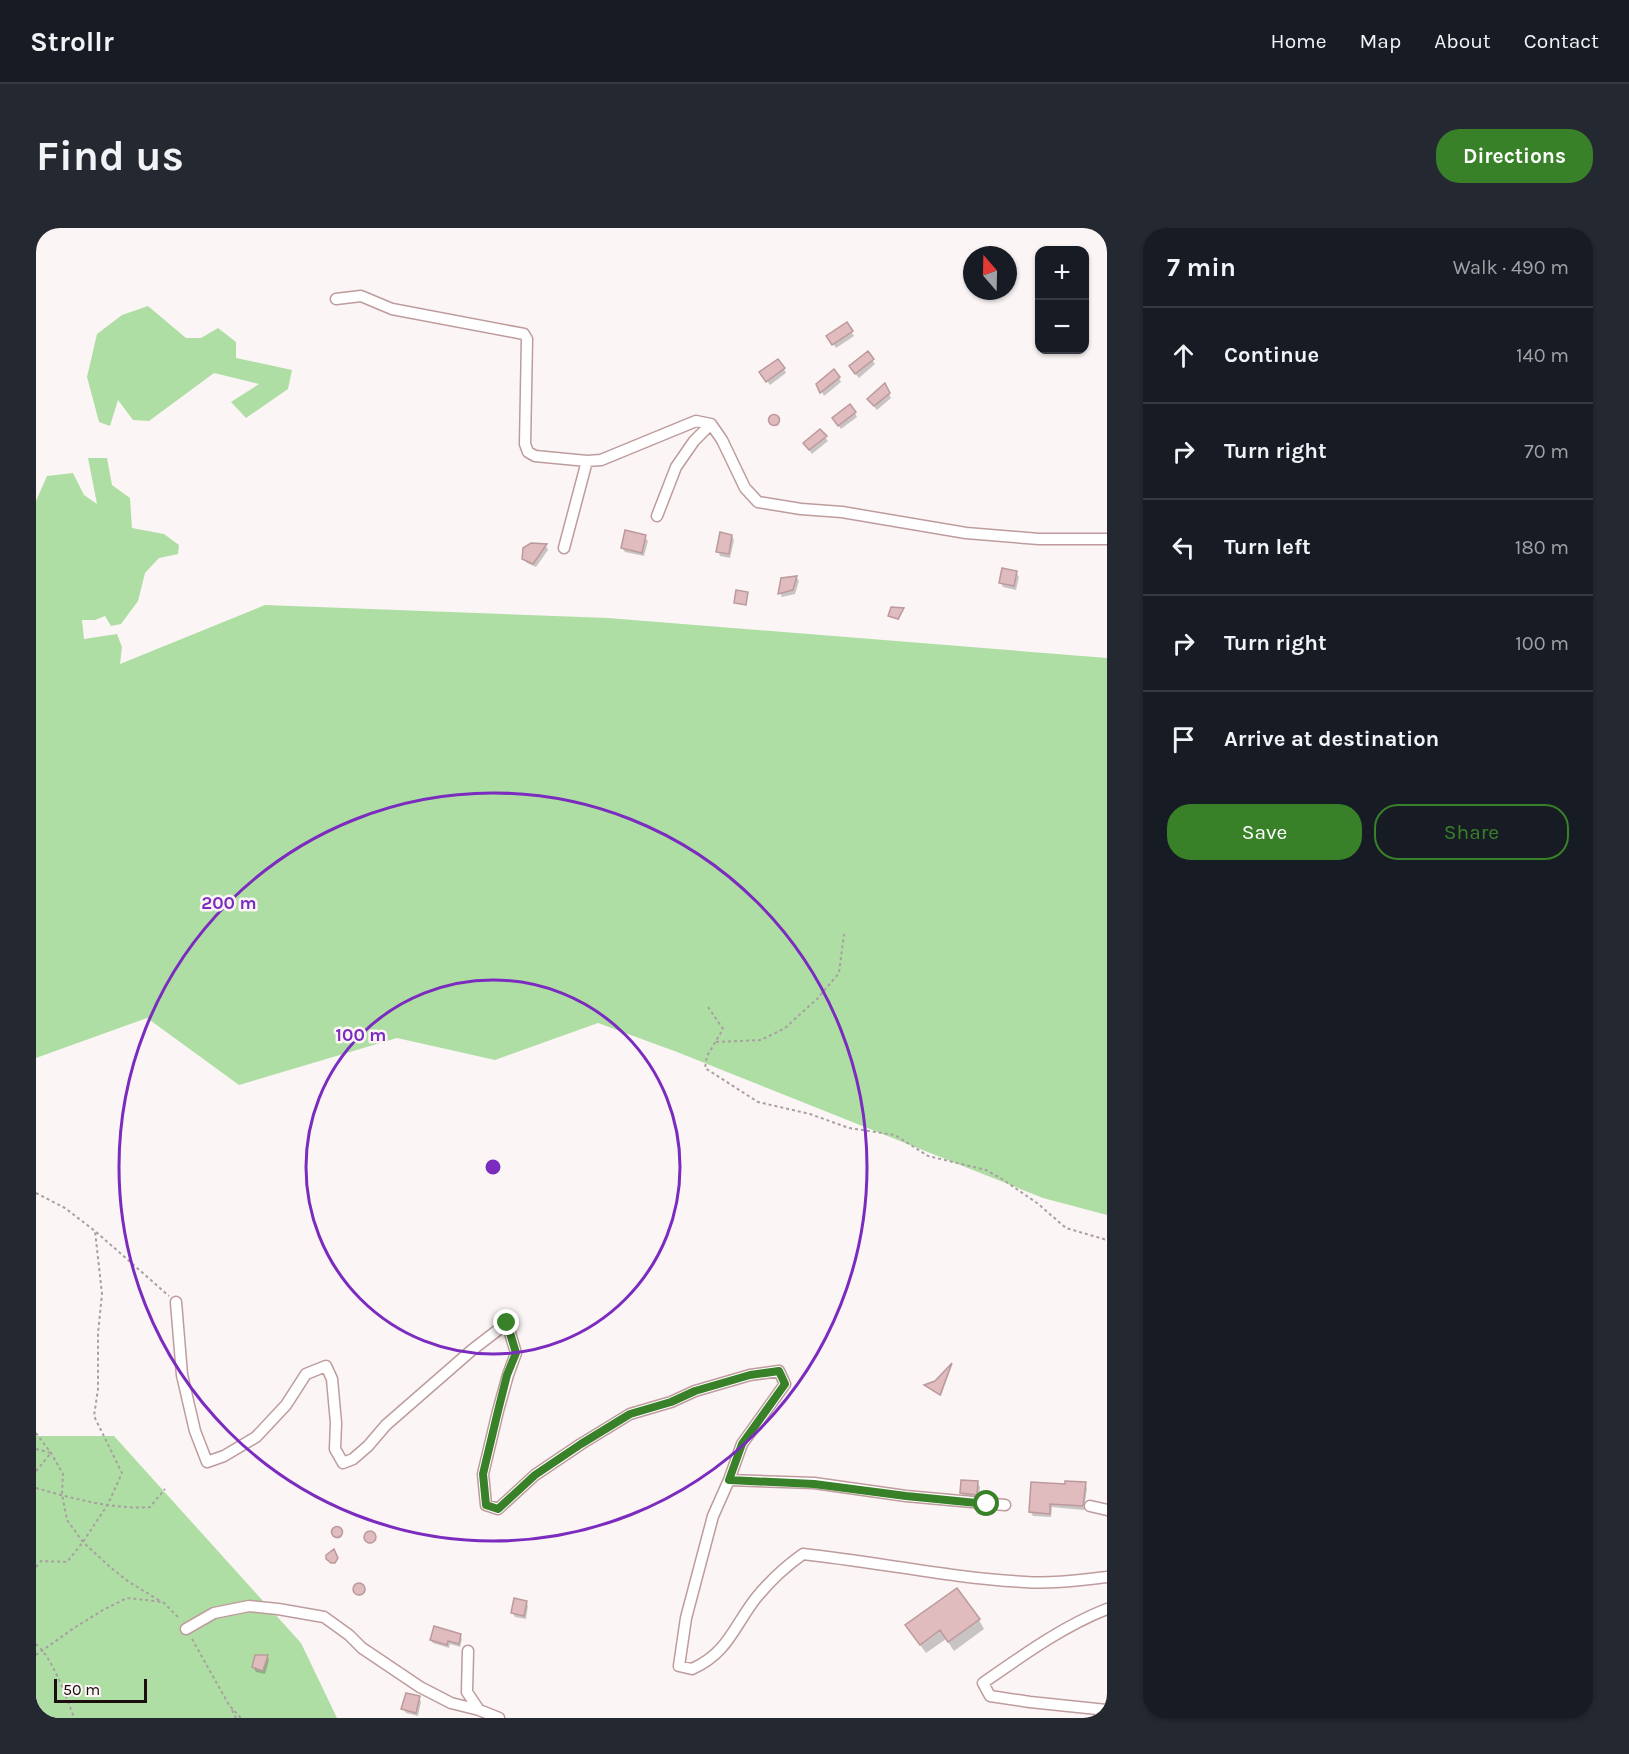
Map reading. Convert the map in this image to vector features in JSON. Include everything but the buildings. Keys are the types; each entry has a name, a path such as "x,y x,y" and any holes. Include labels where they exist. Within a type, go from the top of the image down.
{"street":[{"path":"336,299 361,296 392,309 524,333 527,339 525,444 528,452 535,456 601,460 696,422 711,424 722,440 745,488 758,502 801,509 842,512 966,534 1039,539 1107,539"},
{"path":"657,516 676,467 694,441 711,424"},
{"path":"564,548 587,460"},
{"path":"176,1302 182,1375 195,1431 207,1462 224,1456 256,1437 286,1405 306,1374 326,1365 332,1379 336,1423 335,1449 343,1463 353,1459 394,1418 472,1350 507,1323 516,1353 507,1375 483,1474 486,1505 498,1509 535,1475 630,1414 750,1375 779,1371 785,1384 742,1444 729,1480 712,1516 686,1618 680,1666 692,1670 705,1663 730,1639 756,1598 789,1564 803,1554 844,1558 921,1571 1027,1582 1082,1580 1107,1576"},
{"path":"729,1480 814,1484 906,1496 1005,1505"},
{"path":"1090,1506 1107,1510"},
{"path":"186,1629 214,1613 249,1606 324,1617 349,1635 362,1648 420,1687 451,1703 499,1718"},
{"path":"1107,1609 1084,1618 983,1683 990,1696 1107,1710"},
{"path":"468,1651 467,1692 479,1710"}],"path":[{"path":"716,1042 760,1040 785,1028 817,999 839,973 844,934"},
{"path":"708,1007 723,1029 706,1056 705,1068 758,1102 810,1114 849,1128 895,1135 928,1156 986,1170 1037,1203 1066,1228 1107,1240"},
{"path":"36,1193 65,1208 176,1302"},
{"path":"36,1567 41,1561 67,1562 108,1504 122,1473 94,1416 98,1389 98,1333 102,1294 95,1232"},
{"path":"36,1433 63,1474 62,1494 67,1520 83,1542 110,1567 129,1582 163,1602 175,1613 236,1718"},
{"path":"36,1449 51,1453"},
{"path":"36,1472 51,1453"},
{"path":"36,1488 133,1508 150,1507 165,1489"},
{"path":"36,1655 103,1610 127,1598 163,1602"},
{"path":"36,1644 43,1650 67,1697 74,1718"},
{"path":"229,1705 241,1718"}],"green space":[{"path":"148,306 186,338 201,338 218,328 236,342 236,358 292,370 288,389 246,418 231,402 259,384 214,373 149,421 133,420 118,400 110,426 99,422 87,377 97,334 122,315"},
{"path":"88,458 107,458 112,485 130,498 132,528 164,534 179,545 178,554 159,558 145,573 138,601 121,624 111,626 105,616 95,620 82,620 84,639 117,634 122,647 120,664 265,605 608,618 1107,658 1107,1215 1043,1198 677,1052 598,1023 495,1060 397,1038 239,1085 147,1018 36,1058 36,501 47,476 73,473 84,495 97,504"},
{"path":"36,1436 114,1436 301,1643 337,1718 36,1718"}],"route":[{"path":"507,1323 516,1353 507,1375 483,1474 486,1505 498,1509 535,1475 630,1414 750,1375 779,1371 785,1384 742,1444 729,1480 814,1484 987,1504"}]}
